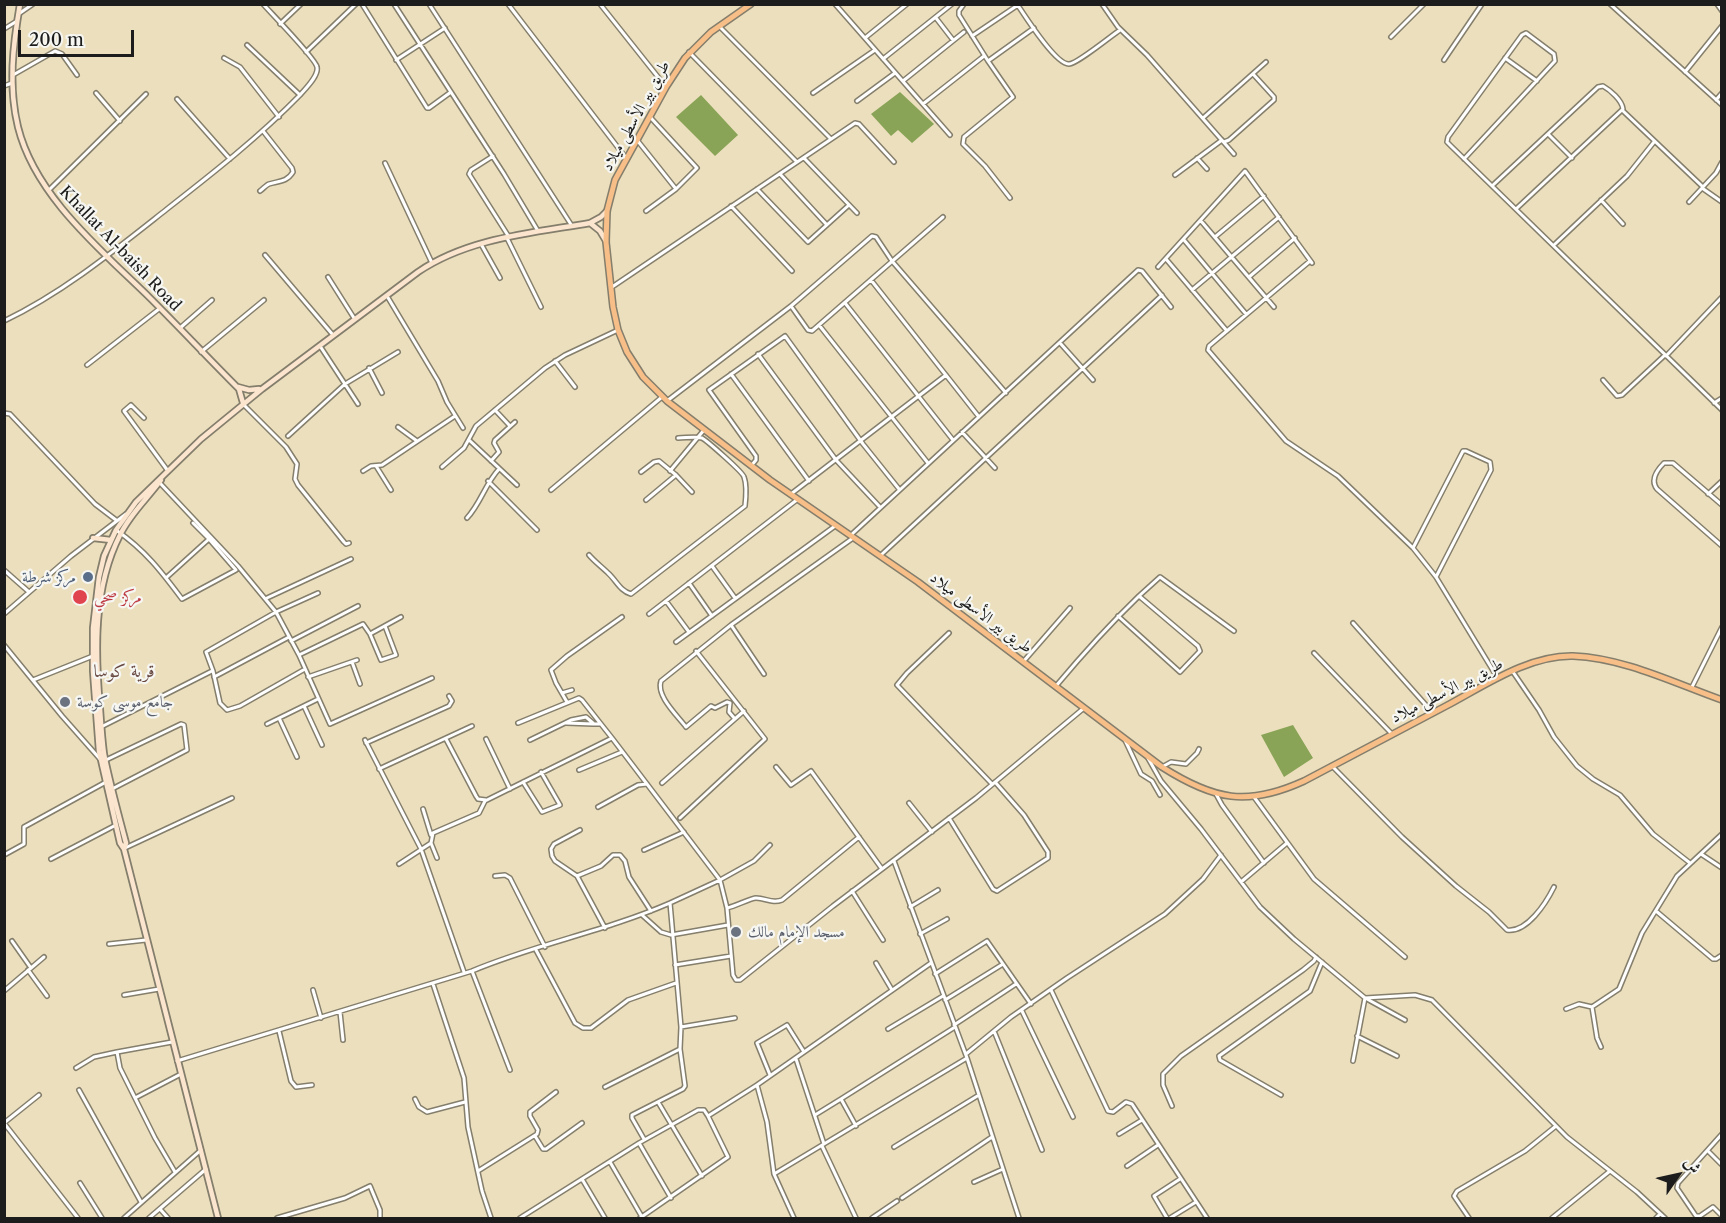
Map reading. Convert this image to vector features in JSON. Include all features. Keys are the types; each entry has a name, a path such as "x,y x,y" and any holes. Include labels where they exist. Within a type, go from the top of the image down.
{"main road":[{"name":"طريق بير الأسطى ميلاد","path":"751,4 719,26 689,52 666,87 615,180 607,211 606,242 618,330 627,352 650,385 704,430 798,499 880,555 1162,767 1189,784 1216,794 1254,796 1291,787 1498,679 1549,658 1587,657 1628,666 1722,700"}],"street":[{"name":"Khallat Al-baish Road","path":"20,4 12,83 18,127 38,174 48,191 107,256 236,386"},
{"path":"18,14 33,4"},
{"path":"4,321 25,312 107,256 230,159 279,117 300,95 313,79 317,69 316,64 263,4"},
{"path":"280,24 301,4"},
{"path":"306,52 356,4"},
{"path":"362,4 428,108 451,92"},
{"path":"394,4 493,156 538,232"},
{"path":"429,4 572,226"},
{"path":"508,4 626,159"},
{"path":"600,4 666,87"},
{"path":"843,4 836,6 950,135"},
{"path":"865,38 907,4"},
{"path":"884,59 952,4"},
{"path":"964,4 959,14 1013,98 962,142 964,147 988,169 1010,198"},
{"path":"1102,4 1120,30 1147,56 1234,154"},
{"path":"1391,37 1424,4"},
{"path":"1444,60 1482,4"},
{"path":"1610,4 1722,105"},
{"path":"1717,4 1722,11"},
{"path":"972,36 1018,5 1060,62 1069,64 1120,30"},
{"path":"936,18 953,40"},
{"path":"4,29 17,21"},
{"path":"719,26 831,139"},
{"path":"1685,72 1722,26"},
{"path":"396,60 445,28"},
{"path":"988,61 1034,28"},
{"path":"903,81 964,32"},
{"path":"1464,159 1555,61 1556,56 1553,52 1525,33 1448,137 1449,144 1464,159 1492,186 1554,245 1722,410"},
{"path":"247,45 300,95"},
{"path":"813,93 875,50"},
{"path":"12,76 55,51 62,54 77,75"},
{"path":"689,52 797,162"},
{"path":"923,104 984,56"},
{"path":"224,58 240,67 279,117"},
{"path":"1505,58 1537,81"},
{"path":"1203,118 1266,62"},
{"path":"857,101 895,73"},
{"path":"1175,175 1223,141 1229,140 1274,100 1274,97 1253,74"},
{"path":"4,86 12,83"},
{"path":"1492,186 1600,86 1606,88 1621,103 1622,110 1654,142 1702,187 1722,202"},
{"path":"96,93 120,121"},
{"path":"1716,100 1722,93"},
{"path":"48,191 146,94"},
{"path":"177,99 230,159"},
{"path":"1516,209 1622,110"},
{"path":"646,211 696,170 696,166 650,116"},
{"path":"611,288 730,206 858,123 894,162"},
{"path":"260,191 270,184 277,184 288,178 293,172 263,131"},
{"path":"1548,134 1572,158"},
{"path":"637,140 675,189"},
{"path":"1554,245 1632,171 1654,142"},
{"path":"493,156 471,170 469,174 508,238 541,307"},
{"path":"804,158 857,213"},
{"path":"1197,158 1207,169"},
{"path":"1689,202 1716,173 1722,162"},
{"path":"385,164 432,263"},
{"path":"1158,267 1245,171 1247,172 1311,262 1246,314 1209,346 1208,350 1283,438 1338,476 1413,548 1436,577 1498,679"},
{"path":"780,174 827,225"},
{"path":"757,189 808,242 849,205"},
{"path":"1215,237 1264,195"},
{"path":"1601,200 1623,224"},
{"path":"730,206 792,271"},
{"path":"216,1217 206,1169 116,825 101,750 93,656 101,581 111,540 166,473 201,439 243,403 354,318 432,263 481,244 590,223 607,211"},
{"path":"1192,290 1279,217"},
{"path":"791,306 809,331 819,325 943,218"},
{"path":"1201,221 1274,307"},
{"path":"590,223 600,231 606,242"},
{"path":"551,490 665,399 791,306 871,236 876,237 892,261 1006,393"},
{"path":"1249,277 1295,238"},
{"path":"1184,240 1246,314"},
{"path":"481,244 500,278"},
{"path":"265,255 333,334"},
{"path":"1166,259 1227,331"},
{"path":"735,719 729,712 730,703 727,702 715,708 711,706 686,727 661,694 659,688 661,681 696,651 853,536 899,489 1138,270 1142,271 1171,307"},
{"path":"328,277 354,318"},
{"path":"871,280 979,417"},
{"path":"386,294 463,428"},
{"path":"880,555 1161,295"},
{"path":"1603,380 1617,396 1622,395 1666,356 1722,297"},
{"path":"180,328 212,300"},
{"path":"201,352 264,300"},
{"path":"845,303 953,440"},
{"path":"87,364 160,308"},
{"path":"819,325 928,463"},
{"path":"442,467 464,448 470,440 473,429 555,361 618,330"},
{"path":"752,466 756,456 709,392 783,336 787,336 861,441 899,489"},
{"path":"1060,343 1093,380"},
{"path":"319,345 358,404"},
{"path":"288,436 345,384 398,352"},
{"path":"758,354 836,460 880,507"},
{"path":"555,361 575,387"},
{"path":"369,368 382,393"},
{"path":"731,374 809,481"},
{"path":"791,494 946,375"},
{"path":"236,386 249,390 262,389"},
{"path":"236,386 242,394 243,403 286,447 297,464 298,485 344,542 350,543"},
{"path":"1714,403 1722,398"},
{"path":"144,417 131,405 123,412 166,473"},
{"path":"495,410 510,426"},
{"path":"4,413 10,414 95,504 116,520"},
{"path":"363,471 371,466 382,465 456,416"},
{"path":"491,461 500,452 494,443 495,440 515,423"},
{"path":"398,427 417,441"},
{"path":"670,471 704,430"},
{"path":"962,432 995,468"},
{"path":"589,555 623,590 631,594 745,506 745,484 742,472 717,452 709,441 698,437 678,438"},
{"path":"470,440 516,485"},
{"path":"1413,548 1463,451 1490,462 1491,470 1436,577"},
{"path":"641,472 656,461 662,463 692,492"},
{"path":"1722,505 1670,462 1662,466 1654,478 1654,486 1722,546"},
{"path":"376,466 391,490"},
{"path":"467,518 477,507 488,481 499,469"},
{"path":"646,500 676,475"},
{"path":"488,481 537,530"},
{"path":"1708,494 1722,481"},
{"path":"4,614 126,513 158,482"},
{"path":"158,482 267,598 290,639 331,725 432,678"},
{"path":"649,614 798,499"},
{"path":"101,581 126,513"},
{"path":"118,531 138,546 167,577 183,600 236,571 193,523"},
{"path":"676,642 837,525"},
{"path":"93,538 111,540"},
{"path":"167,577 209,539"},
{"path":"267,598 351,559"},
{"path":"712,566 735,599"},
{"path":"4,570 29,592"},
{"path":"1055,687 1118,616 1160,577 1234,631"},
{"path":"689,583 712,616"},
{"path":"305,669 230,710 225,710 220,703 206,651 276,612 318,593"},
{"path":"1118,616 1178,671 1183,671 1200,648 1138,596"},
{"path":"666,601 689,632"},
{"path":"214,678 358,606"},
{"path":"1023,662 1070,608"},
{"path":"567,702 552,674 553,667 622,617"},
{"path":"370,634 401,618"},
{"path":"1353,623 1433,713"},
{"path":"298,655 363,624 381,660 396,655 385,626"},
{"path":"731,625 764,674"},
{"path":"1691,689 1722,627"},
{"path":"949,633 897,685 1024,815 1049,853 1049,857 997,891 993,889 949,818"},
{"path":"95,642 101,750"},
{"path":"4,645 103,760 126,843 124,849"},
{"path":"680,818 765,741 764,736 696,651"},
{"path":"1314,653 1393,735"},
{"path":"32,680 93,656"},
{"path":"308,677 355,661 360,684"},
{"path":"101,727 213,671"},
{"path":"1513,672 1554,736 1577,766 1620,795 1653,834 1690,863"},
{"path":"562,693 572,690"},
{"path":"448,696 452,701 449,706 366,741 421,849 464,972"},
{"path":"267,724 318,699"},
{"path":"518,723 567,702 582,700 720,880 727,908 734,978 740,980 852,891 932,832 1084,708"},
{"path":"303,706 322,745"},
{"path":"662,783 744,711"},
{"path":"530,740 575,718 586,717 594,724"},
{"path":"279,718 297,757"},
{"path":"565,723 600,724"},
{"path":"103,760 181,724 184,725 187,750 112,789"},
{"path":"379,769 472,726"},
{"path":"446,739 476,796 478,799 486,800 612,738"},
{"path":"1125,738 1134,763 1141,774 1152,781 1160,795"},
{"path":"486,740 510,789"},
{"path":"1162,767 1171,762 1186,764 1199,749"},
{"path":"579,770 622,752"},
{"path":"1145,754 1161,781 1274,921 1366,998 1405,1020"},
{"path":"1332,766 1402,837 1507,930 1516,931 1525,926 1554,887"},
{"path":"776,767 791,785 811,771 882,869"},
{"path":"523,782 542,812 560,805 541,772"},
{"path":"4,855 24,844 24,827 106,782"},
{"path":"598,807 638,785 647,784"},
{"path":"1216,794 1264,863"},
{"path":"1254,796 1314,879 1405,957"},
{"path":"124,849 232,798"},
{"path":"431,835 479,813 486,800"},
{"path":"909,802 932,832"},
{"path":"423,809 437,858"},
{"path":"51,859 116,825"},
{"path":"580,830 554,844 551,849 555,861 577,876 605,928"},
{"path":"644,850 684,832"},
{"path":"1566,1009 1579,1004 1592,1007 1620,987 1642,933 1677,876 1722,834"},
{"path":"727,908 754,898 777,902 782,900 859,837"},
{"path":"399,864 431,843"},
{"path":"1241,882 1287,843"},
{"path":"177,1061 433,984 642,915 720,880 758,858 770,845"},
{"path":"1701,854 1722,868"},
{"path":"577,876 601,866 613,855 620,855 625,861 629,877 651,911"},
{"path":"774,1174 856,1126 966,1056 1022,1010 1165,914 1203,879 1221,855"},
{"path":"894,861 966,1056 1019,1218"},
{"path":"495,876 505,875 510,878 545,947"},
{"path":"910,907 938,890"},
{"path":"852,891 883,940"},
{"path":"644,1139 631,1116 684,1087 670,903"},
{"path":"1655,910 1713,959 1716,960 1722,955"},
{"path":"642,915 661,932 671,935 729,925"},
{"path":"920,934 947,919"},
{"path":"109,944 146,940"},
{"path":"12,941 47,996"},
{"path":"935,974 987,941 1031,1004"},
{"path":"536,950 575,1023 583,1028 591,1028 628,1000 676,982"},
{"path":"675,964 731,956"},
{"path":"4,990 44,957"},
{"path":"1172,1106 1163,1085 1163,1074 1181,1056 1303,970 1316,957"},
{"path":"1281,1095 1220,1060 1219,1056 1310,991 1322,962"},
{"path":"876,963 892,990"},
{"path":"708,1116 796,1059 931,963"},
{"path":"888,1029 1003,964"},
{"path":"472,971 510,1070"},
{"path":"433,984 463,1074 468,1127 491,1218"},
{"path":"814,1116 1016,984"},
{"path":"124,995 159,989"},
{"path":"313,990 321,1018"},
{"path":"1051,990 1108,1111 1113,1112 1128,1101 1207,1218"},
{"path":"1366,998 1415,995 1432,999 1516,1083 1539,1111 1576,1145 1665,1218"},
{"path":"1353,1061 1366,998"},
{"path":"1592,1007 1597,1038 1601,1047"},
{"path":"1022,1010 1073,1117"},
{"path":"340,1012 343,1040"},
{"path":"681,1027 735,1018"},
{"path":"770,1075 757,1043 787,1025 804,1053"},
{"path":"279,1031 291,1081 296,1087 312,1085"},
{"path":"994,1031 1042,1150"},
{"path":"1357,1036 1397,1056"},
{"path":"76,1068 94,1057 172,1042"},
{"path":"604,1087 681,1048"},
{"path":"117,1052 120,1068 175,1172"},
{"path":"796,1059 823,1145 856,1218"},
{"path":"135,1098 181,1074"},
{"path":"757,1085 767,1122 774,1174 794,1218"},
{"path":"79,1090 141,1202"},
{"path":"478,1171 534,1136 538,1130 530,1112 556,1092"},
{"path":"39,1095 4,1123 78,1218"},
{"path":"894,1147 979,1095"},
{"path":"415,1099 419,1107 427,1112 465,1102"},
{"path":"841,1099 856,1126"},
{"path":"658,1102 702,1176"},
{"path":"520,1218 644,1139 701,1109 708,1116 729,1155 641,1218 610,1162"},
{"path":"1119,1134 1142,1120"},
{"path":"534,1136 543,1149 546,1149 582,1123"},
{"path":"1469,1218 1455,1200 1454,1196 1457,1191 1525,1151 1556,1126"},
{"path":"1722,1134 1677,1188 1696,1216 1700,1216 1713,1207 1722,1216"},
{"path":"902,1198 993,1137"},
{"path":"639,1143 671,1198"},
{"path":"1127,1166 1158,1145"},
{"path":"124,1218 201,1150"},
{"path":"1708,1151 1722,1165"},
{"path":"149,1218 206,1169"},
{"path":"974,1182 1003,1169"},
{"path":"1552,1218 1610,1171"},
{"path":"582,1179 604,1218"},
{"path":"1181,1179 1154,1196 1169,1218 1196,1202"},
{"path":"80,1182 102,1218"},
{"path":"277,1218 345,1198 370,1186 380,1210 380,1218"},
{"path":"872,1218 897,1201"},
{"path":"160,1209 168,1218"},
{"path":"1656,1218 1660,1214"}],"green space":[{"path":"900,92 934,124 912,143 898,130 891,136 871,114"},
{"path":"701,95 738,135 715,156 676,117"},
{"path":"1293,725 1313,758 1284,777 1261,735"}],"place":[{"name":"مركز شرطة","path":"88,577"},
{"name":"مركز صحي","path":"80,597"},
{"name":"جامع موسى كوسة","path":"65,702"},
{"name":"مسجد الإمام مالك","path":"736,932"}],"district":[{"name":"قرية كوسا","path":"124,672"}]}
